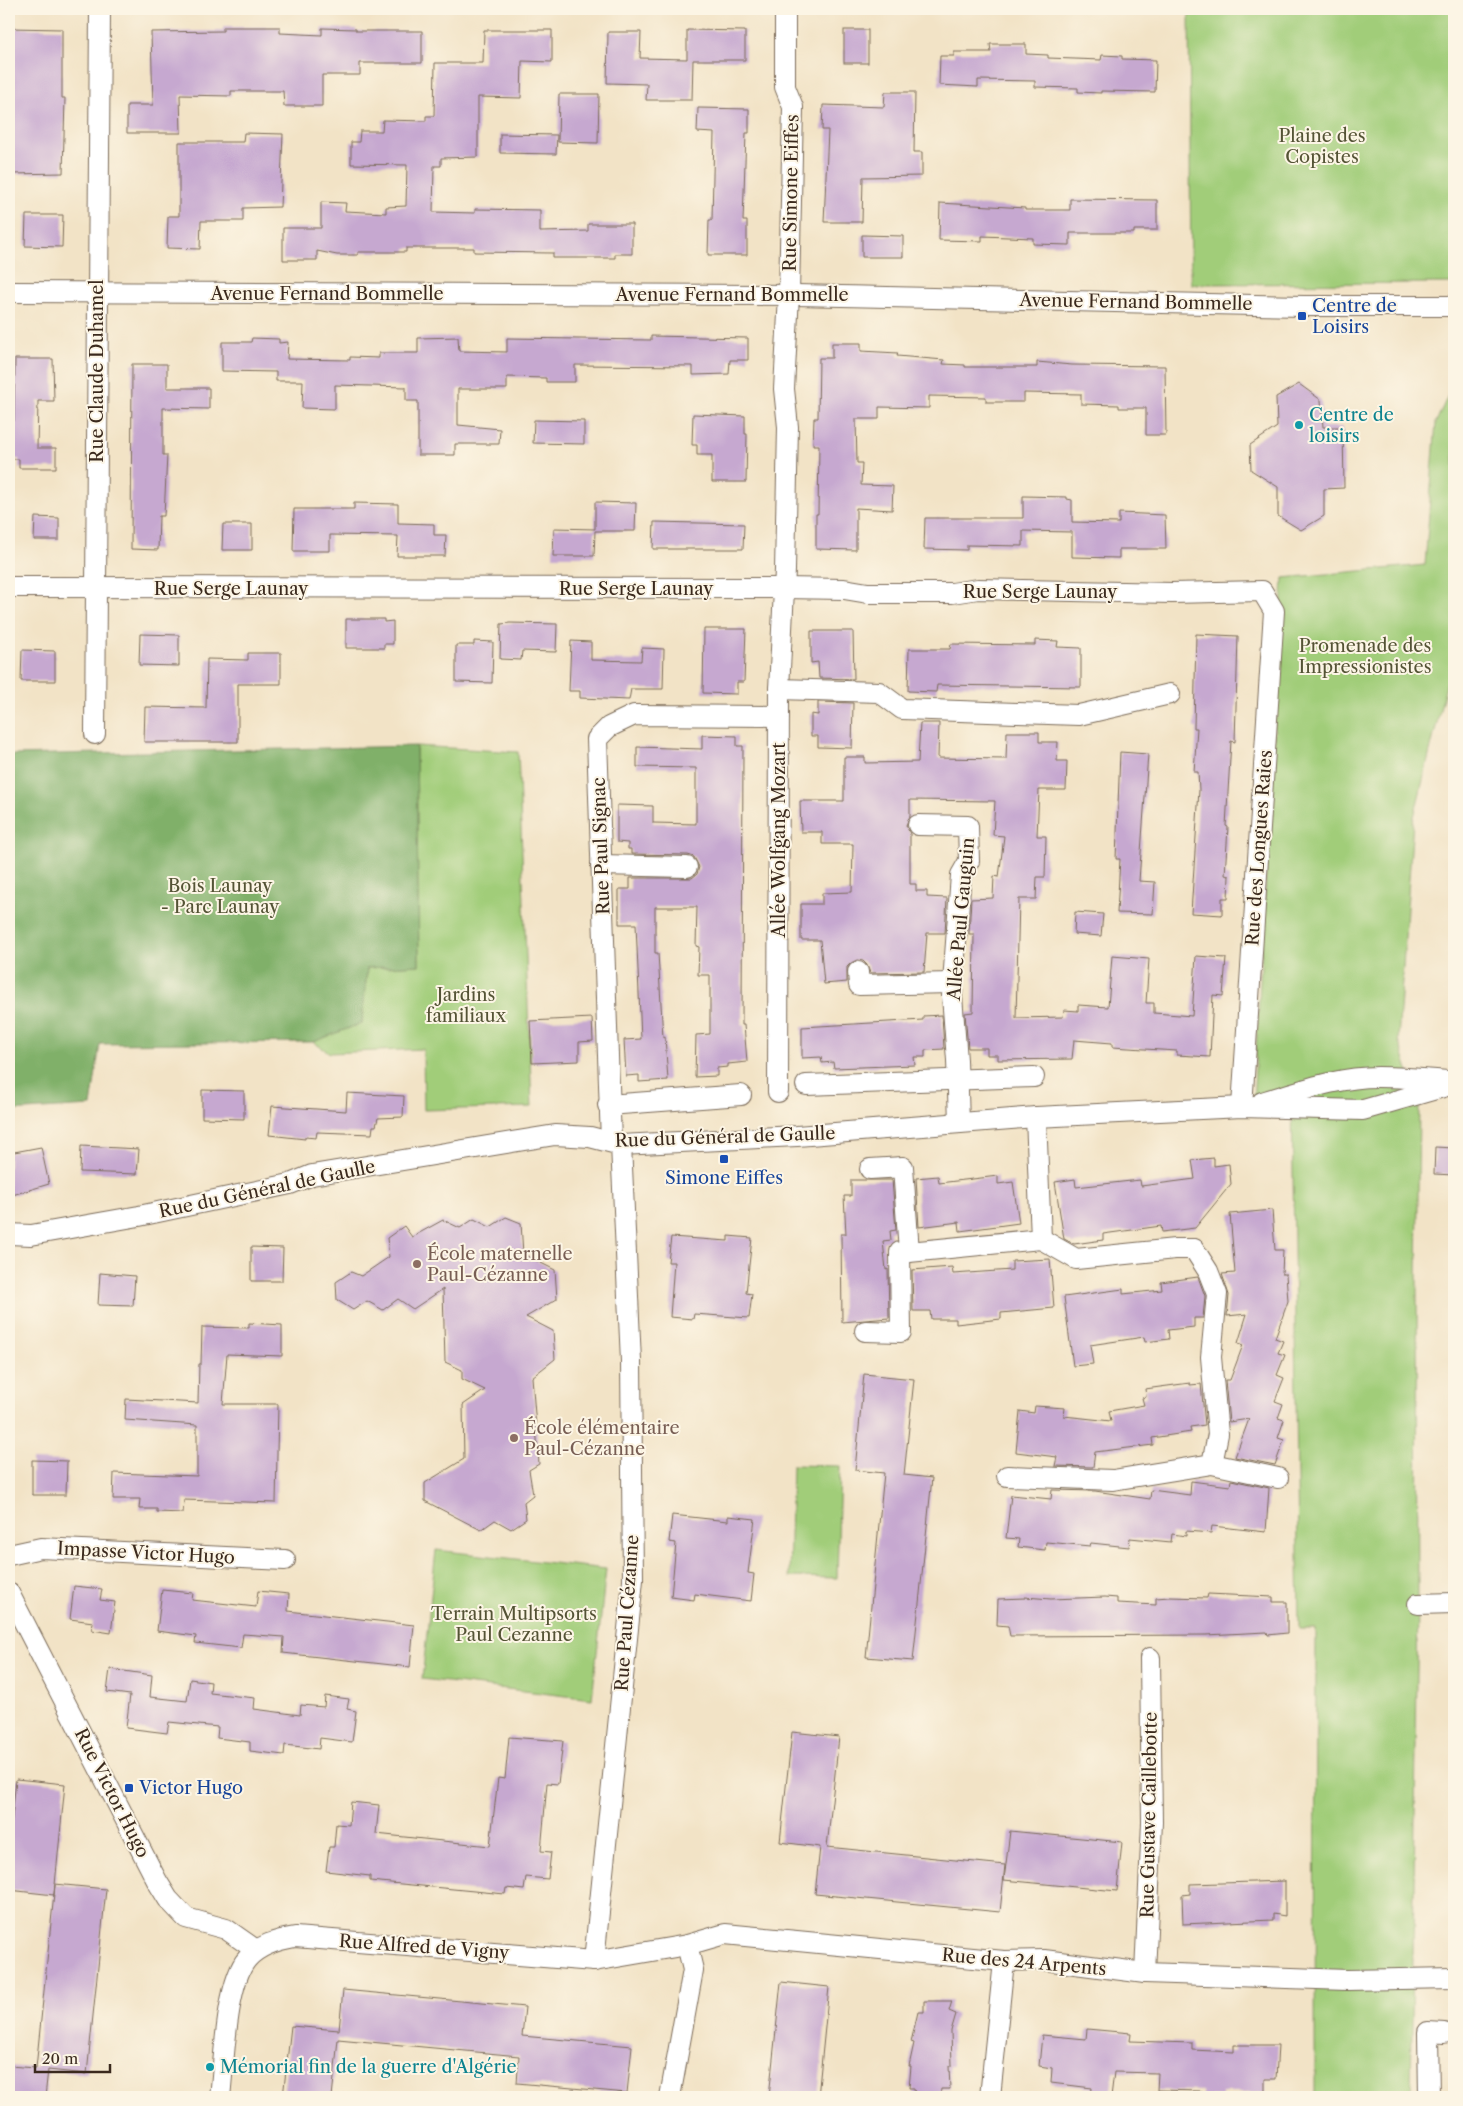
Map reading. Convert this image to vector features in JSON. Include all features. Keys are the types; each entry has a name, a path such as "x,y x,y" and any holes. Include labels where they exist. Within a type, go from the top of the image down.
{"street":[{"name":"Rue Claude Duhamel","path":"95,734 100,9"},
{"name":"Rue Simone Eiffes","path":"784,588 788,427 784,388 790,295 793,108 785,87 786,9"},
{"name":"Avenue Fernand Bommelle","path":"9,292 790,295 1304,306 1454,306"},
{"name":"Rue Serge Launay","path":"9,588 784,588 844,589 868,593 952,593 978,589 1172,593 1262,591"},
{"name":"Allée Wolfgang Mozart","path":"778,1092 779,690 784,588"},
{"name":"Rue des Longues Raies","path":"1242,1107 1274,611 1262,591"},
{"path":"779,690 879,692 902,709 1079,716 1170,694"},
{"name":"Rue Paul Signac","path":"616,1144 608,1105 598,739 609,726 634,715 779,716"},
{"name":"Allée Paul Gauguin","path":"918,825 968,826 969,861 961,875 952,983 958,1079 958,1123"},
{"path":"601,865 687,867"},
{"path":"858,972 859,985 952,983"},
{"name":"Rue du Général de Gaulle","path":"1242,1107 1331,1082 1359,1078 1377,1076 1454,1083"},
{"path":"806,1085 1034,1077"},
{"name":"Rue du Général de Gaulle","path":"9,1234 32,1235 139,1216 290,1184 312,1175 555,1135 590,1137 616,1144 805,1135 1036,1117 1242,1107 1363,1110 1454,1083"},
{"path":"608,1105 741,1095"},
{"path":"1036,1117 1041,1239"},
{"name":"Rue Paul Cézanne","path":"594,1961 633,1580 631,1362 616,1144"},
{"path":"870,1169 903,1167 909,1252"},
{"path":"865,1331 901,1332 900,1252 1041,1239 1076,1260 1175,1248 1194,1249 1208,1271 1217,1294 1211,1357 1218,1434 1212,1464"},
{"path":"1007,1476 1113,1480 1212,1464 1278,1478"},
{"name":"Impasse Victor Hugo","path":"9,1555 41,1548 285,1560"},
{"name":"Rue Victor Hugo","path":"9,1593 152,1873 168,1899 186,1918 226,1928 256,1950"},
{"path":"1418,1604 1454,1602"},
{"name":"Rue Gustave Caillebotte","path":"1145,1973 1152,1822 1150,1658"},
{"name":"Rue des 24 Arpents","path":"594,1961 687,1945 725,1934 1004,1962 1044,1960 1145,1973 1347,1980 1454,1978"},
{"name":"Rue Alfred de Vigny","path":"256,1950 279,1940 295,1937 594,1961"},
{"path":"670,2097 693,1970 687,1945"},
{"path":"220,2097 233,1987 246,1959 256,1950"},
{"path":"990,2097 1004,1962"},
{"path":"1429,2097 1428,2032 1444,2032"}],"green space":[{"name":"Plaine des Copistes","path":"1189,9 1454,9 1454,283 1191,284"},
{"name":"Promenade des Impressionistes","path":"1454,382 1454,653 1413,821 1398,1040 1419,1102 1417,1287 1418,1604 1411,2097 1315,2097 1316,1629 1299,1629 1292,1094 1253,1104 1283,578 1425,565 1436,422"},
{"name":"Jardins familiaux","path":"416,746 518,752 532,1107 424,1110 423,1049 330,1053 313,1042 362,1023 367,968 419,965"},
{"name":"Bois Launay - Parc Launay","path":"416,746 419,965 367,968 362,1023 313,1042 100,1044 91,1106 9,1111 9,755"},
{"path":"792,1465 840,1466 837,1578 789,1577"},
{"name":"Terrain Multipsorts Paul Cezanne","path":"436,1550 606,1569 592,1699 422,1679"}],"building":[{"path":"223,27 280,27 280,33 322,35 322,28 356,29 356,31 422,31 422,63 360,63 360,75 322,75 322,106 284,106 283,91 231,91 231,96 180,95 181,133 127,133 127,105 153,105 151,32 223,31"},
{"path":"9,28 62,29 62,98 65,98 63,173 11,174 11,141 9,141"},
{"path":"484,30 552,30 552,62 522,61 521,98 478,97 478,157 441,158 441,166 434,166 433,212 475,213 475,209 540,210 540,232 588,231 588,224 632,224 632,254 615,254 615,258 553,258 553,253 474,252 474,248 406,248 406,252 358,252 358,255 337,255 317,251 317,260 283,260 283,228 321,228 321,202 346,203 345,211 386,213 386,207 406,206 407,165 351,164 351,142 359,142 360,131 382,131 383,120 426,121 426,116 434,116 435,63 483,63"},
{"path":"687,30 745,31 745,60 693,60 692,100 646,100 647,84 607,83 608,32 641,32 640,58 687,59"},
{"path":"844,30 868,30 868,63 844,63"},
{"path":"990,44 1026,44 1026,54 1048,55 1048,58 1101,60 1102,55 1122,56 1122,59 1156,60 1155,92 1078,92 1078,88 1035,87 1035,81 978,80 978,87 939,85 940,56 954,56 954,52 991,52"},
{"path":"885,92 915,92 914,152 922,152 922,176 863,177 862,222 824,222 828,130 822,130 823,105 884,107"},
{"path":"559,94 599,94 598,143 558,142"},
{"path":"698,108 749,109 749,133 746,133 743,221 747,221 747,255 708,255 709,220 712,220 714,133 697,132"},
{"path":"244,133 283,134 280,207 243,208 243,221 201,221 200,249 167,248 168,216 179,216 179,142 243,142"},
{"path":"500,134 557,135 556,154 500,153"},
{"path":"1070,199 1157,200 1157,230 1134,230 1134,233 1070,233 1070,245 1033,244 1033,238 982,236 982,241 939,240 940,203 1025,208 1025,210 1070,210"},
{"path":"26,215 63,215 62,247 25,246"},
{"path":"862,235 903,236 903,257 862,257"},
{"path":"651,336 748,338 748,360 730,360 729,374 693,375 693,366 575,365 575,382 546,382 546,378 507,377 507,389 458,389 458,425 500,429 499,444 455,444 455,455 418,455 418,401 406,401 406,387 335,385 335,409 302,408 303,381 276,381 276,372 222,371 222,342 251,342 252,338 279,339 279,343 288,342 287,359 350,360 350,357 379,358 379,353 418,353 418,338 458,337 459,351 507,352 507,338 651,340"},
{"path":"832,343 861,343 861,351 898,353 897,356 944,360 943,364 965,365 965,367 1037,367 1037,362 1072,365 1165,366 1166,435 1146,435 1146,408 1119,408 1119,405 1081,404 1081,394 1024,393 1024,402 986,402 986,397 929,396 929,408 879,407 879,419 856,419 857,463 862,463 861,485 893,486 892,510 856,508 856,550 816,549 819,445 813,445 814,418 818,418 819,358 832,358"},
{"path":"15,359 53,359 54,401 38,401 37,448 56,448 56,468 19,468 19,459 9,459 9,421 14,421"},
{"path":"132,364 167,364 167,388 209,388 209,409 163,408 163,455 167,455 164,516 159,516 158,550 131,549"},
{"name":"Centre de loisirs","path":"1299,384 1321,400 1323,427 1343,427 1344,488 1324,489 1324,516 1301,530 1278,516 1278,487 1251,470 1250,445 1277,427 1276,397"},
{"path":"693,414 745,416 745,434 747,434 746,482 712,482 712,455 697,455 697,445 692,445"},
{"path":"534,420 584,421 584,444 533,443"},
{"path":"1023,496 1067,497 1067,499 1072,500 1072,522 1119,523 1119,513 1165,515 1166,549 1119,549 1119,558 1072,557 1072,532 1023,531 1023,546 967,545 967,550 924,549 925,518 1023,518"},
{"path":"595,502 636,503 635,531 595,531 594,556 553,556 554,528 595,529"},
{"path":"354,503 398,504 398,523 434,524 434,535 446,535 445,556 397,556 398,536 330,535 330,551 293,551 294,509 354,509"},
{"path":"35,517 59,518 59,540 34,540"},
{"path":"654,522 744,524 743,549 653,549"},
{"path":"223,524 252,524 252,550 222,550"},
{"path":"346,619 384,619 384,622 393,621 393,644 384,644 384,648 346,648"},
{"path":"501,624 557,624 556,652 522,651 521,660 500,659"},
{"path":"704,629 746,629 744,682 737,682 737,694 703,693"},
{"path":"811,631 853,631 854,679 819,678 818,662 811,663"},
{"path":"140,634 179,635 179,666 139,665"},
{"path":"1196,634 1238,636 1235,742 1231,741 1226,826 1228,827 1225,875 1229,876 1228,898 1222,898 1222,915 1191,913 1199,790 1198,772 1194,772 1197,728 1194,728"},
{"path":"1035,640 1058,641 1057,647 1081,648 1081,687 937,685 936,692 908,691 909,649 950,649 951,644 1035,645"},
{"path":"474,641 493,642 492,683 456,682 456,645 474,645"},
{"path":"571,641 591,642 591,660 641,661 642,648 664,649 663,689 631,689 629,700 580,698 580,691 569,691"},
{"path":"22,650 55,651 55,681 21,681"},
{"path":"248,653 281,653 281,684 238,684 238,742 144,742 145,707 206,708 207,659 248,660"},
{"path":"818,702 853,703 852,748 818,747 818,736 811,736 811,714 818,715"},
{"path":"920,723 939,723 938,758 1006,759 1007,732 1039,732 1039,742 1058,742 1057,761 1067,761 1066,790 1039,790 1037,836 1046,836 1045,877 1037,877 1036,899 1019,899 1016,1018 1063,1017 1064,1010 1078,1011 1078,1005 1108,1007 1112,956 1149,959 1146,1003 1154,1003 1154,1013 1192,1016 1196,956 1226,958 1223,996 1213,995 1210,1057 1177,1055 1177,1051 1112,1047 1112,1043 1074,1040 1072,1059 998,1060 998,1055 987,1055 987,1048 968,1048 965,1013 973,1012 974,934 969,934 971,899 993,898 994,876 999,877 1004,836 993,835 995,801 910,800 910,816 906,825 910,834 910,884 916,884 916,891 927,891 927,897 947,898 945,933 927,933 924,972 870,973 863,961 857,960 847,967 847,982 824,984 820,940 801,940 801,904 822,904 822,893 852,892 853,844 822,844 822,832 801,832 800,801 844,801 844,757 865,757 865,763 918,762"},
{"path":"702,735 737,736 737,746 743,746 742,1025 744,1025 747,1062 728,1064 728,1067 717,1068 717,1076 695,1077 696,1035 710,1034 710,975 698,975 699,947 696,946 697,907 655,907 655,953 658,953 663,1038 665,1037 668,1080 639,1082 639,1075 626,1076 624,1040 641,1039 636,924 619,924 619,889 630,889 630,878 692,878 697,874 699,867 694,857 688,855 631,854 631,849 628,849 628,843 617,842 617,805 653,806 653,823 696,824 696,768 637,767 637,747 702,749"},
{"path":"1120,752 1148,754 1139,881 1155,882 1153,914 1117,913 1120,859 1116,859"},
{"path":"1075,912 1103,914 1101,936 1074,934"},
{"path":"942,1015 944,1049 925,1050 925,1057 914,1057 915,1065 834,1068 833,1062 822,1063 821,1057 802,1058 802,1027 923,1020 923,1016"},
{"path":"592,1018 593,1041 579,1042 579,1061 532,1063 530,1021"},
{"path":"202,1090 244,1091 244,1119 202,1118"},
{"path":"347,1093 404,1096 403,1117 378,1118 376,1126 373,1126 372,1134 317,1132 316,1138 305,1137 305,1139 269,1135 272,1106 346,1111"},
{"path":"81,1146 139,1149 137,1174 80,1172"},
{"path":"41,1147 49,1184 9,1196 9,1153"},
{"path":"1435,1147 1454,1148 1454,1175 1434,1174"},
{"path":"1214,1158 1214,1166 1229,1164 1231,1184 1195,1228 1162,1232 1161,1226 1103,1234 1103,1240 1074,1244 1064,1239 1055,1182 1075,1179 1076,1187 1140,1180 1141,1186 1195,1179 1192,1160"},
{"path":"938,1176 939,1183 998,1176 998,1184 1013,1182 1019,1223 960,1231 959,1222 919,1227 916,1178"},
{"path":"851,1180 892,1180 896,1230 890,1231 891,1240 883,1241 886,1270 888,1269 889,1318 842,1322 841,1234 846,1234 844,1196 851,1196"},
{"path":"1272,1210 1275,1250 1283,1250 1282,1274 1286,1274 1288,1301 1275,1338 1283,1341 1278,1353 1285,1355 1277,1375 1284,1378 1275,1401 1283,1404 1278,1418 1284,1420 1278,1438 1284,1440 1275,1465 1235,1457 1249,1419 1229,1422 1225,1380 1230,1380 1243,1345 1238,1343 1247,1314 1227,1316 1229,1295 1222,1274 1235,1273 1230,1214"},
{"path":"506,1217 521,1223 523,1254 555,1270 557,1299 526,1317 553,1331 555,1359 532,1377 539,1464 529,1470 533,1495 524,1502 526,1519 511,1529 495,1520 481,1530 425,1501 425,1483 464,1459 463,1405 485,1390 462,1379 462,1370 445,1362 443,1289 413,1309 398,1299 383,1310 367,1301 353,1310 337,1300 336,1282 351,1272 361,1276 389,1257 387,1238 404,1226 412,1237 443,1220 460,1228 474,1219 490,1227"},
{"path":"728,1236 752,1238 746,1293 752,1294 749,1318 694,1314 693,1319 670,1317 674,1262 668,1262 671,1237 728,1241"},
{"path":"251,1247 283,1248 282,1281 251,1281"},
{"path":"1050,1259 1054,1308 1001,1313 1001,1319 956,1324 956,1319 931,1319 930,1311 913,1311 912,1270 952,1267 953,1274 1012,1270 1012,1261"},
{"path":"100,1273 135,1276 133,1306 98,1305"},
{"path":"1198,1277 1205,1296 1203,1318 1194,1318 1194,1327 1168,1330 1169,1339 1145,1342 1144,1337 1090,1345 1093,1364 1073,1366 1064,1297 1123,1289 1123,1294 1162,1290 1161,1282"},
{"path":"249,1323 282,1325 282,1356 227,1354 223,1404 278,1404 276,1503 184,1500 183,1513 157,1512 157,1509 139,1509 140,1499 113,1499 114,1473 197,1476 197,1425 125,1420 126,1399 198,1403 202,1327 249,1328"},
{"path":"864,1374 914,1379 904,1475 932,1478 913,1661 866,1657 884,1473 855,1470"},
{"path":"1190,1383 1190,1385 1201,1384 1205,1425 1190,1427 1191,1432 1152,1438 1153,1445 1095,1452 1093,1467 1055,1466 1057,1457 1016,1452 1020,1411 1034,1413 1035,1406 1065,1408 1064,1416 1111,1421 1109,1411 1144,1405 1142,1398 1146,1397 1145,1389"},
{"path":"32,1460 67,1461 66,1495 32,1495"},
{"path":"1231,1480 1269,1488 1266,1532 1212,1526 1211,1533 1186,1531 1186,1536 1172,1534 1171,1542 1130,1538 1129,1547 1091,1543 1090,1546 1046,1542 1045,1550 1018,1547 1019,1539 1006,1538 1011,1495 1051,1499 1052,1490 1095,1491 1150,1499 1151,1490 1190,1495 1191,1481 1230,1486"},
{"path":"672,1515 728,1521 728,1516 755,1519 748,1573 754,1574 751,1601 695,1594 694,1600 671,1597 676,1543 669,1542"},
{"path":"74,1586 102,1589 100,1600 115,1602 111,1633 92,1630 93,1622 70,1619"},
{"path":"162,1590 193,1593 192,1600 256,1607 258,1591 289,1594 288,1611 414,1625 410,1667 283,1653 284,1637 243,1634 241,1648 195,1643 196,1636 157,1631"},
{"path":"1208,1594 1273,1597 1273,1602 1287,1602 1287,1633 1268,1635 1267,1632 1206,1635 1010,1636 1008,1626 997,1625 998,1599 1105,1597 1117,1598 1117,1603 1156,1605 1156,1598 1207,1598"},
{"path":"110,1669 152,1675 150,1697 187,1701 190,1679 211,1682 210,1693 255,1698 254,1709 300,1715 301,1705 324,1707 325,1696 349,1699 347,1709 356,1711 352,1742 320,1738 319,1749 285,1745 284,1755 250,1751 250,1742 217,1738 218,1727 169,1722 167,1733 126,1728 130,1695 107,1692"},
{"path":"792,1732 839,1737 827,1847 1005,1865 1000,1912 815,1894 820,1847 780,1842"},
{"path":"509,1737 563,1741 558,1784 547,1783 541,1851 551,1852 548,1879 526,1877 524,1890 506,1888 505,1894 370,1881 370,1876 326,1871 329,1847 334,1847 336,1824 349,1825 351,1802 379,1805 376,1834 490,1846 498,1778 505,1779"},
{"path":"16,1779 65,1784 54,1895 9,1890 9,1848"},
{"path":"1010,1831 1122,1842 1117,1891 1004,1880"},
{"path":"1285,1881 1285,1916 1273,1914 1273,1920 1183,1924 1182,1895 1190,1894 1190,1884"},
{"path":"55,1884 106,1889 87,2074 48,2070 45,2097 9,2097 9,2066 36,2068"},
{"path":"781,1982 829,1987 818,2097 769,2097"},
{"path":"343,1990 525,2007 522,2036 632,2046 627,2093 517,2083 519,2056 338,2039 332,2097 283,2097 291,2026 339,2030"},
{"path":"924,2001 952,2001 949,2011 956,2014 951,2031 952,2066 949,2066 950,2089 941,2089 940,2097 915,2097 914,2088 909,2088 911,2066 909,2066 914,2043 911,2042 918,2012 924,2012"},
{"path":"1087,2029 1131,2033 1130,2041 1192,2043 1192,2050 1234,2052 1234,2045 1278,2045 1276,2079 1265,2079 1265,2093 1222,2093 1222,2097 1203,2097 1202,2091 1157,2090 1158,2073 1114,2072 1111,2097 1091,2097 1092,2088 1051,2083 1052,2068 1039,2066 1042,2035 1086,2039"}],"place":[{"name":"Centre de Loisirs","path":"1302,316"},
{"name":"Centre de loisirs","path":"1299,425"},
{"name":"Simone Eiffes","path":"724,1159"},
{"name":"École maternelle Paul-Cézanne","path":"417,1264"},
{"name":"École élémentaire Paul-Cézanne","path":"514,1438"},
{"name":"Victor Hugo","path":"129,1788"},
{"name":"Mémorial fin de la guerre d'Algérie","path":"210,2067"}]}
